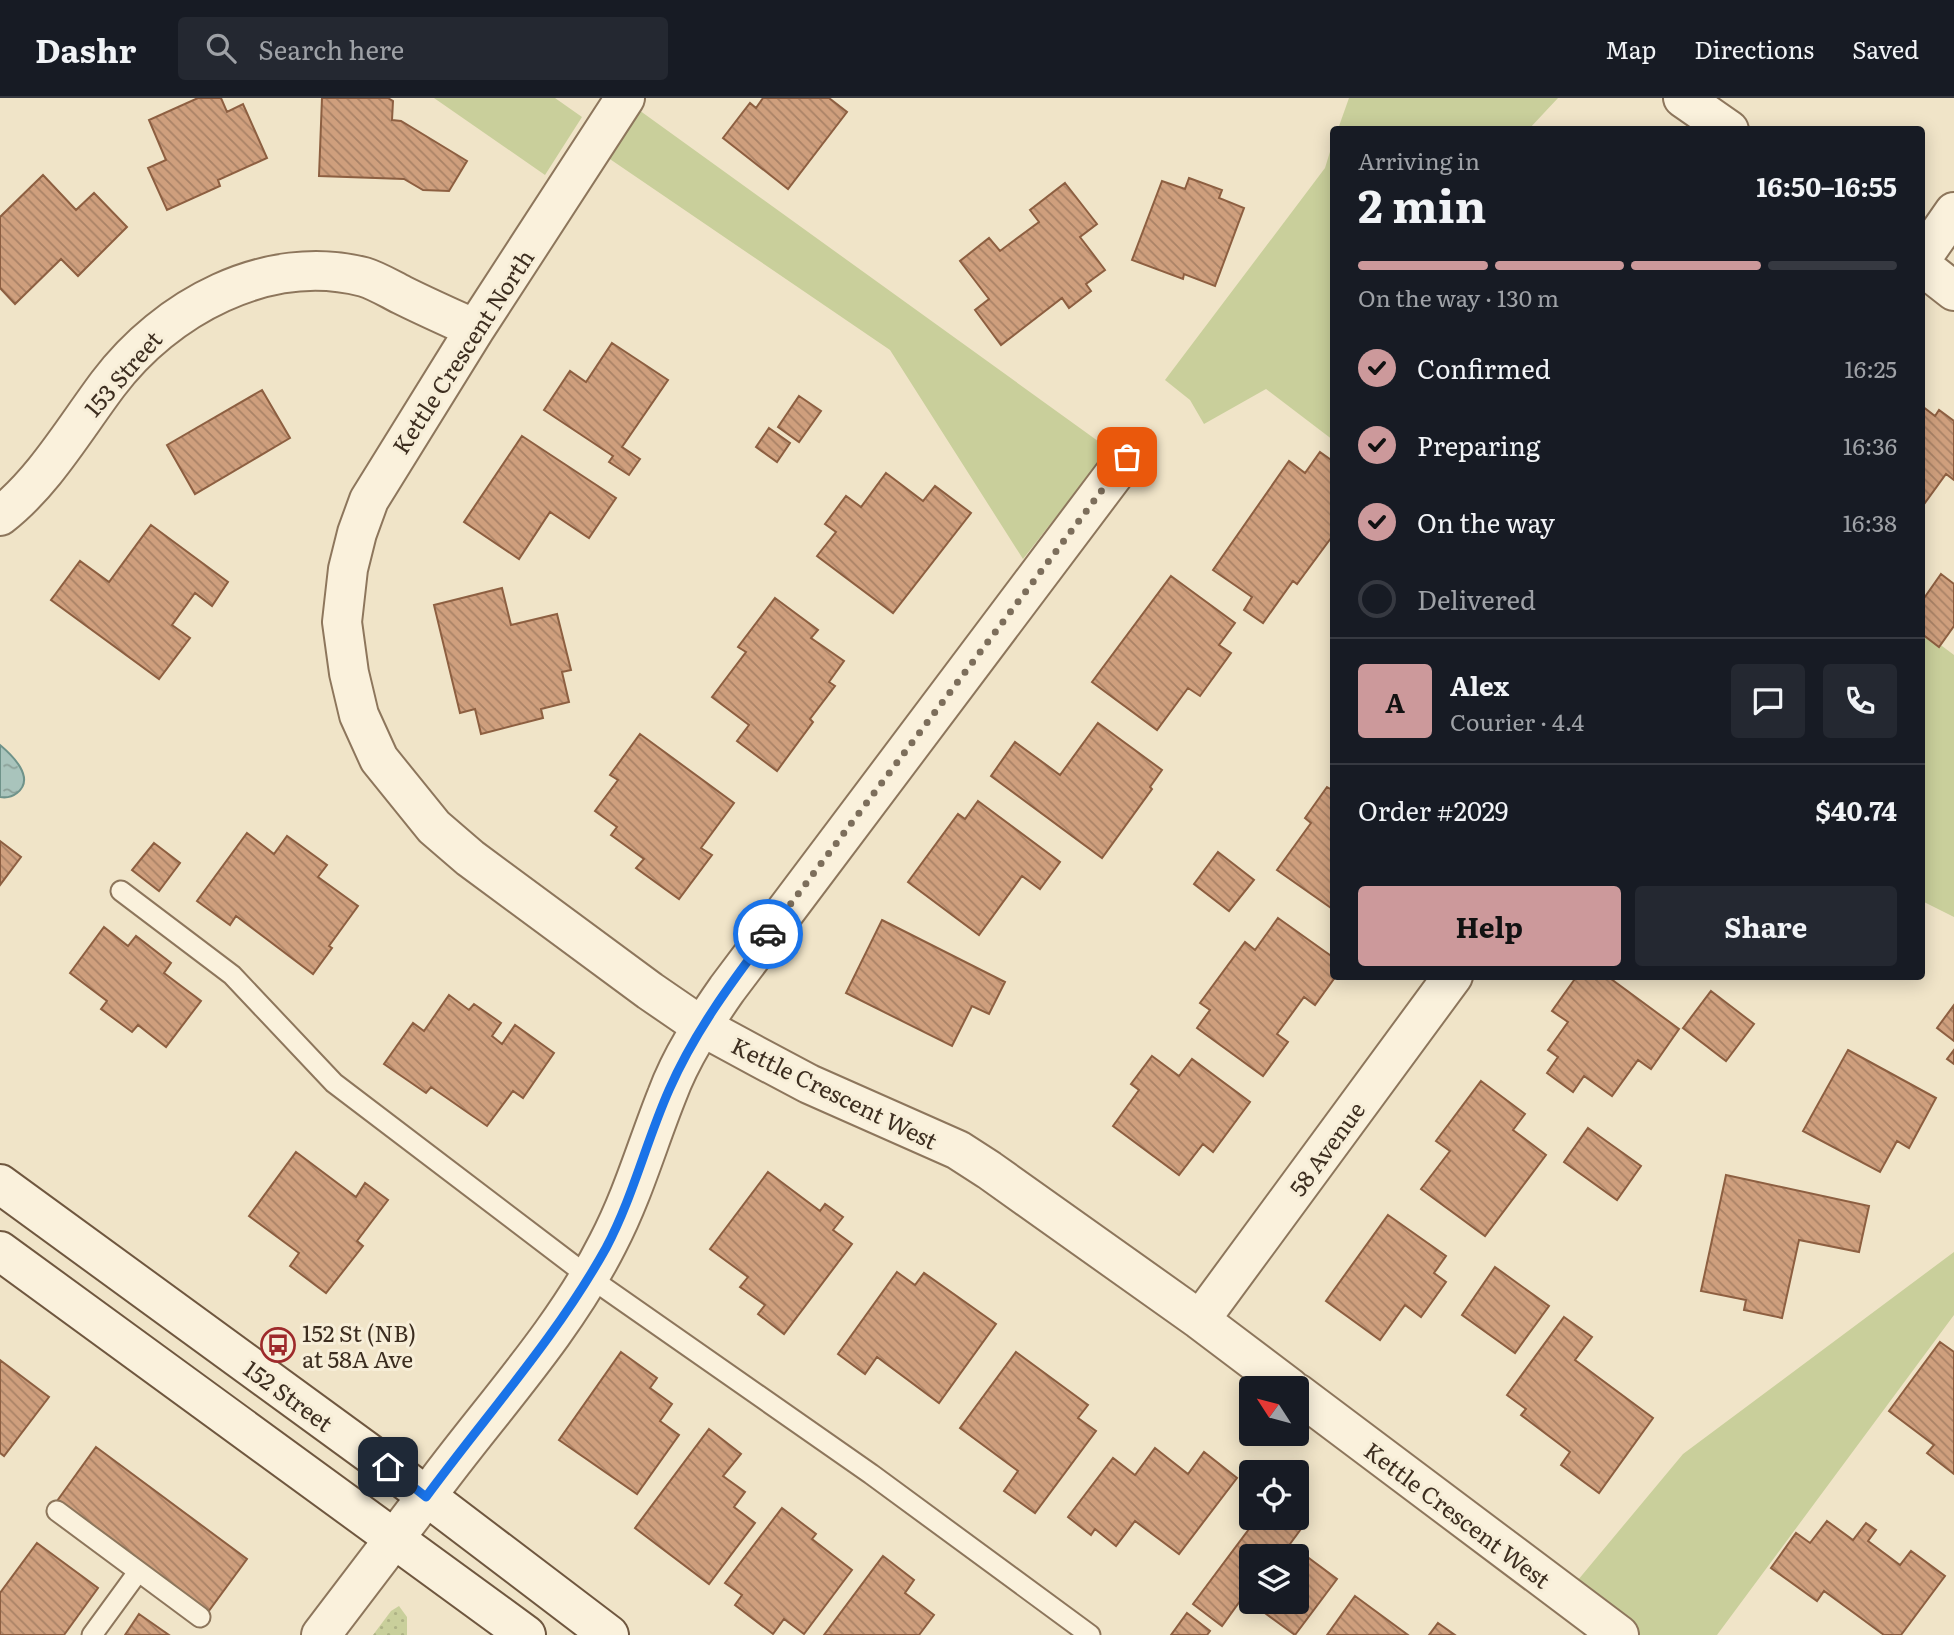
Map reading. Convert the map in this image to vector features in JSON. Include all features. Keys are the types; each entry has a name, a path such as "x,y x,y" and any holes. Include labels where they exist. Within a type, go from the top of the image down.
{"street":[{"name":"Kettle Crescent North","path":"342,622 348,569 369,500 625,98"},
{"path":"1683,98 1723,126"},
{"path":"1925,254 1954,212"},
{"path":"1925,268 1954,291"},
{"name":"153 Street","path":"0,516 36,482 110,381 140,346 177,318 240,284 285,273 344,272 368,278 475,330"},
{"path":"321,1635 526,1369 589,1277 629,1199 667,1093 701,1026 1127,457"},
{"name":"Kettle Crescent West","path":"342,622 349,673 359,715 379,759 434,827 471,858 701,1026 809,1084 958,1150 1009,1183 1274,1376"},
{"name":"58 Avenue","path":"1200,1320 1450,980"},
{"name":"152 Street","path":"0,1184 609,1635"},
{"path":"0,1251 526,1635"},
{"name":"Kettle Crescent West","path":"1309,1402 1619,1635"}],"lane":[{"path":"121,891 232,975 334,1083 589,1277 871,1474 1090,1635"},
{"path":"57,1511 200,1616"},
{"path":"92,1635 138,1572"}],"green space":[{"path":"434,98 555,98 582,117 545,175"},
{"path":"1349,98 1558,98 1532,126 1339,126"},
{"path":"632,105 1109,449 1023,559 890,350 601,153"},
{"path":"1330,152 1330,438 1266,389 1204,424 1190,400 1165,380 1325,168"},
{"path":"1925,633 1954,655 1954,917 1925,902"},
{"path":"1954,1252 1954,1315 1717,1635 1637,1635 1573,1586 1683,1454"},
{"path":"399,1606 407,1617 407,1635 373,1635 391,1611"}],"water":[{"path":"0,745 20,767 24,781 17,793 7,797 0,797"}],"building":[{"path":"198,98 221,98 227,112 243,104 267,158 218,180 220,186 167,210 148,168 166,160 149,120"},
{"path":"322,98 388,98 393,101 392,120 401,121 467,161 449,191 423,190 404,179 319,176"},
{"path":"763,98 829,98 847,112 788,189 723,138 750,103 756,108"},
{"path":"43,175 76,210 94,193 127,227 78,276 61,259 15,304 0,288 0,217"},
{"path":"1189,178 1222,190 1219,198 1244,208 1215,286 1184,274 1183,279 1132,260 1162,181 1185,189"},
{"path":"1065,183 1097,224 1080,237 1105,270 1086,284 1091,291 1069,308 1062,298 1001,345 975,310 989,299 960,261 989,238 1000,251 1039,222 1030,210"},
{"path":"612,343 668,380 622,447 640,459 629,475 609,462 613,456 544,410 570,371 586,382"},
{"path":"262,390 290,438 195,494 167,445"},
{"path":"799,396 821,411 799,442 778,427"},
{"path":"1925,408 1935,416 1939,410 1954,421 1954,480 1946,474 1925,503"},
{"path":"769,428 790,443 777,462 756,447"},
{"path":"522,436 616,498 589,538 550,512 519,559 464,522"},
{"path":"1320,452 1330,459 1330,539 1297,584 1293,581 1263,623 1244,610 1252,597 1213,570 1289,461 1305,473"},
{"path":"886,473 923,501 935,486 971,513 893,613 817,556 836,532 825,524 846,496 861,507"},
{"path":"151,525 228,582 212,606 195,593 172,625 190,638 159,679 51,600 80,561 109,582"},
{"path":"1941,574 1954,584 1954,626 1939,647 1925,636 1925,597"},
{"path":"1171,576 1235,623 1219,645 1231,653 1200,696 1188,688 1157,730 1092,682"},
{"path":"502,588 511,625 557,614 571,670 562,672 569,702 541,709 543,718 481,734 475,709 460,713 434,605"},
{"path":"775,598 818,630 811,638 844,661 829,682 835,686 810,719 813,722 777,771 737,741 749,725 712,697 746,652 738,647"},
{"path":"1098,723 1162,770 1150,787 1152,789 1102,858 991,776 1015,742 1060,775"},
{"path":"640,734 734,803 701,848 712,855 679,899 636,868 644,859 611,835 617,827 595,811 618,780 610,775"},
{"path":"1327,787 1330,789 1330,907 1277,870 1311,823 1305,818"},
{"path":"978,801 1060,862 1040,889 1022,876 979,935 908,882 958,814 965,819"},
{"path":"247,833 274,854 287,836 327,865 318,877 358,906 329,946 332,948 313,974 236,916 230,925 197,901"},
{"path":"0,841 21,857 0,885"},
{"path":"154,843 180,863 159,891 132,870"},
{"path":"1218,852 1254,880 1229,911 1194,884"},
{"path":"1278,918 1330,955 1330,980 1333,980 1315,1005 1304,997 1277,1034 1288,1042 1263,1076 1197,1028 1210,1010 1200,1003 1245,942 1255,950"},
{"path":"882,920 1005,982 989,1014 972,1006 952,1046 846,993"},
{"path":"104,927 128,946 136,936 171,963 164,973 201,1001 166,1047 138,1025 132,1032 101,1009 107,1001 70,973"},
{"path":"1574,980 1612,980 1679,1029 1651,1069 1638,1060 1612,1096 1584,1076 1573,1092 1547,1073 1558,1057 1548,1050 1568,1022 1552,1011"},
{"path":"1711,991 1754,1024 1726,1061 1683,1028"},
{"path":"449,995 469,1010 474,1004 501,1023 492,1036 502,1044 515,1025 554,1053 523,1098 513,1091 487,1126 431,1087 426,1093 384,1064 413,1023 424,1031"},
{"path":"1954,1005 1954,1041 1937,1028"},
{"path":"1848,1050 1936,1098 1909,1148 1897,1141 1880,1172 1803,1131"},
{"path":"1954,1050 1954,1064 1947,1059"},
{"path":"1152,1056 1179,1076 1192,1059 1250,1102 1213,1152 1203,1144 1179,1175 1113,1126 1139,1090 1131,1084"},
{"path":"1481,1081 1525,1114 1513,1130 1546,1155 1485,1236 1421,1189 1450,1151 1436,1141"},
{"path":"1588,1128 1641,1166 1617,1200 1564,1162"},
{"path":"296,1152 356,1197 365,1183 388,1200 357,1241 363,1246 326,1293 290,1266 299,1253 249,1216"},
{"path":"768,1172 820,1211 825,1204 843,1217 833,1230 852,1244 784,1334 758,1314 765,1305 740,1287 748,1277 710,1249"},
{"path":"1726,1175 1869,1206 1859,1252 1799,1240 1782,1318 1744,1310 1746,1300 1701,1291"},
{"path":"1388,1215 1446,1256 1434,1273 1446,1282 1421,1317 1405,1305 1380,1340 1326,1301"},
{"path":"1495,1267 1549,1306 1515,1353 1462,1315"},
{"path":"897,1272 915,1285 924,1273 996,1324 939,1403 877,1357 865,1374 838,1354"},
{"path":"1564,1317 1592,1337 1575,1360 1653,1418 1599,1493 1561,1465 1570,1452 1521,1415 1526,1409 1507,1395"},
{"path":"1940,1342 1954,1352 1954,1474 1927,1453 1934,1445 1889,1411"},
{"path":"621,1352 657,1378 650,1388 672,1404 660,1421 679,1435 637,1494 559,1440"},
{"path":"1016,1352 1088,1405 1078,1418 1096,1431 1035,1513 1004,1491 1018,1471 960,1428"},
{"path":"0,1360 49,1397 4,1456 0,1453"},
{"path":"709,1429 741,1454 723,1476 745,1492 734,1507 755,1523 709,1584 635,1528"},
{"path":"96,1447 247,1559 208,1612 57,1501"},
{"path":"1155,1448 1188,1474 1204,1452 1237,1478 1179,1554 1135,1521 1116,1546 1095,1529 1091,1535 1068,1517 1113,1458 1135,1475"},
{"path":"782,1508 816,1534 812,1539 852,1570 804,1634 784,1619 773,1634 735,1605 742,1595 725,1583"},
{"path":"1827,1521 1853,1540 1866,1523 1876,1530 1868,1541 1900,1565 1911,1551 1945,1576 1901,1635 1884,1635 1824,1591 1817,1601 1771,1568 1796,1533 1810,1543"},
{"path":"1248,1530 1300,1530 1290,1544 1239,1544 1239,1603 1222,1626 1193,1604"},
{"path":"37,1543 98,1588 64,1635 0,1635 0,1593"},
{"path":"883,1556 914,1580 905,1593 934,1615 919,1635 824,1635"},
{"path":"1309,1558 1337,1579 1295,1635 1266,1614 1309,1614"},
{"path":"1355,1596 1408,1635 1327,1635"},
{"path":"1187,1613 1210,1631 1207,1635 1171,1635"},
{"path":"139,1614 169,1635 125,1635"},
{"path":"1438,1623 1455,1635 1429,1635"}],"way so far":[{"path":"768,934 1127,457"}],"place":[{"name":"152 St (NB) at 58A Ave","path":"278,1345"}],"route":[{"path":"388,1467 426,1497 526,1369 589,1277 608,1244 629,1199 667,1093 701,1026 768,934"}]}
